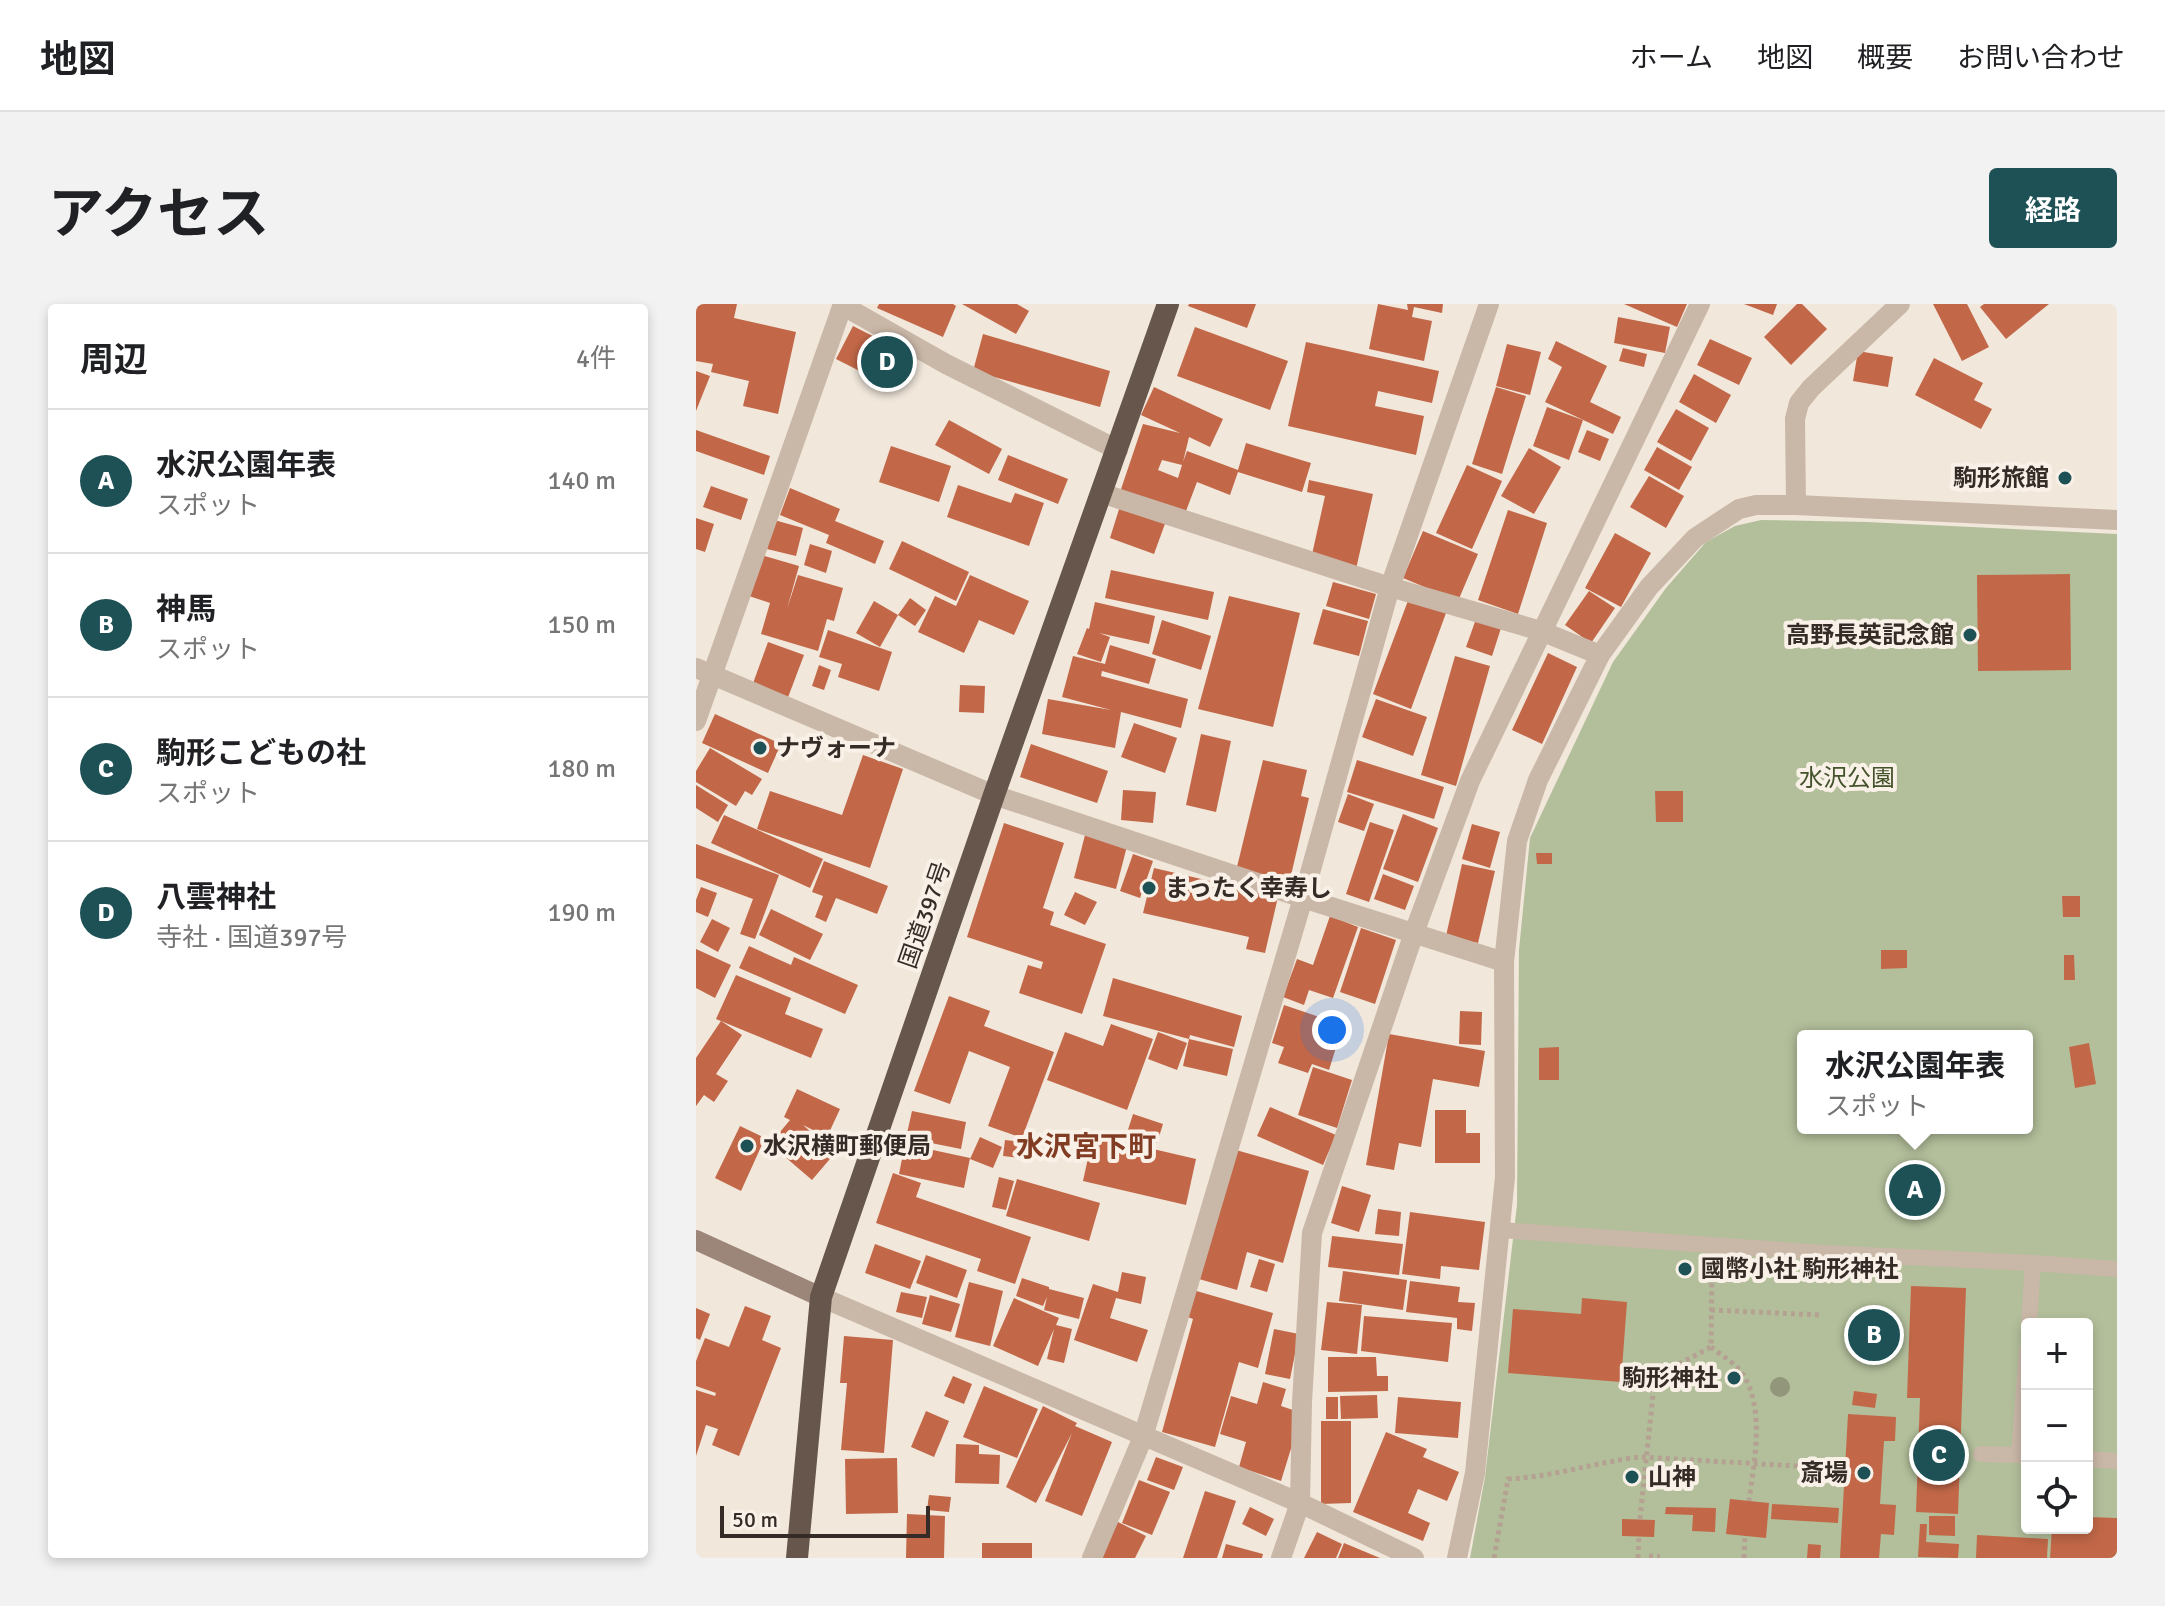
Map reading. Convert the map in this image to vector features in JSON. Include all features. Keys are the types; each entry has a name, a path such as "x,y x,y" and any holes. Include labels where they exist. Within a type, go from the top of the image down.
{"highway":[{"name":"国道397号","path":"797,1558 821,1297 1168,304"}],"main road":[{"path":"696,1240 821,1297"}],"street":[{"path":"696,721 704,671 842,304 946,364 1118,450"},
{"path":"1092,1558 1143,1437 1303,898 1390,587 1489,304"},
{"path":"1281,1558 1300,1503 1302,1402 1312,1233 1414,933 1470,781 1700,304"},
{"path":"1796,505 1795,419 1799,403 1900,304"},
{"path":"1101,493 1390,587 1541,631 1600,655"},
{"path":"1457,1558 1475,1473 1505,1177 1504,962 1517,841 1538,780 1600,655 1649,587 1695,538 1739,509 1756,505 1796,505 2117,520"},
{"path":"704,671 994,795 1504,962"},
{"path":"821,1297 1300,1503 1414,1558"}],"lane":[{"path":"1500,1230 1824,1253 2117,1269"},
{"path":"2029,1318 2033,1263"},
{"path":"1981,1454 2021,1455"},
{"path":"2093,1459 2117,1461"}],"path":[{"path":"1712,1288 1711,1347 1744,1375 1755,1410 1754,1464 1749,1501"},
{"path":"1711,1310 1821,1315"},
{"path":"1640,1519 1654,1385 1664,1372 1711,1347"},
{"path":"1494,1558 1508,1479 1539,1477 1615,1460 1646,1458 1815,1467"},
{"path":"1638,1558 1639,1536"},
{"path":"1744,1558 1745,1536"},
{"path":"1649,1556 1660,1557"}],"green space":[{"name":"水沢公園","path":"1761,520 2117,534 2117,1558 1470,1558 1485,1477 1517,1205 1519,950 1530,838 1613,662 1666,588 1706,542 1735,526"}],"building":[{"path":"696,304 737,304 734,318 796,332 778,414 743,406 749,381 711,372 713,364 696,361"},
{"path":"879,304 956,306 943,337 877,308"},
{"path":"962,304 1017,304 1029,311 1016,334"},
{"path":"1189,304 1256,304 1247,328"},
{"path":"1378,304 1408,310 1407,304 1443,304 1442,313 1414,307 1412,317 1432,321 1424,361 1369,349"},
{"path":"1624,304 1687,304 1677,327"},
{"path":"1744,304 1777,304 1773,315"},
{"path":"1797,304 1802,304 1827,329 1791,365 1764,337"},
{"path":"1933,304 1967,304 1989,347 1962,361"},
{"path":"1984,304 2049,304 2006,339 1980,307"},
{"path":"1618,317 1670,327 1665,353 1614,343"},
{"path":"853,326 914,357 897,390 836,359"},
{"path":"1195,327 1288,361 1270,410 1177,376"},
{"path":"983,334 1110,371 1100,407 973,371"},
{"path":"1710,339 1752,358 1739,385 1697,365"},
{"path":"1556,341 1607,366 1590,402 1621,417 1613,434 1545,402 1562,367 1548,359"},
{"path":"1306,342 1439,371 1432,403 1378,391 1375,406 1424,416 1416,455 1288,426"},
{"path":"1507,344 1541,352 1530,395 1496,386"},
{"path":"1623,348 1647,354 1644,367 1619,361"},
{"path":"1858,351 1893,357 1888,387 1853,381"},
{"path":"1934,358 1983,383 1974,400 1992,409 1981,429 1915,395"},
{"path":"696,371 710,376 696,411"},
{"path":"1694,374 1731,395 1716,423 1679,402"},
{"path":"1154,387 1223,419 1210,447 1189,437 1183,462 1187,451 1238,470 1246,443 1311,463 1302,492 1238,472 1230,495 1197,482 1183,519 1119,495 1143,424 1180,433 1141,415","holes":["1162,460 1182,465 1178,478 1158,470"]},
{"path":"1496,387 1526,396 1502,474 1472,464"},
{"path":"1547,407 1583,420 1569,460 1533,446"},
{"path":"1676,409 1709,428 1691,461 1657,442"},
{"path":"949,420 1002,449 989,474 935,445"},
{"path":"696,430 770,456 764,475 696,451"},
{"path":"1587,430 1609,439 1600,461 1578,452"},
{"path":"891,446 951,466 939,502 879,482"},
{"path":"1657,447 1692,467 1679,490 1644,470"},
{"path":"1529,448 1561,467 1534,514 1501,496"},
{"path":"1008,455 1068,479 1058,504 998,480"},
{"path":"1467,465 1502,481 1472,549 1436,533"},
{"path":"1649,476 1684,496 1666,528 1630,507"},
{"path":"1309,480 1373,494 1356,569 1311,559 1325,496 1307,492"},
{"path":"958,485 1011,503 1015,493 1044,503 1029,546 947,517"},
{"path":"711,486 748,499 741,520 703,507"},
{"path":"790,488 840,509 835,521 884,541 875,564 826,543 829,535 780,515"},
{"path":"1120,506 1166,521 1154,554 1110,538"},
{"path":"1508,510 1547,523 1518,614 1478,600"},
{"path":"696,518 714,524 705,552 696,549"},
{"path":"774,520 803,528 796,556 767,549"},
{"path":"1423,531 1478,554 1458,601 1403,578"},
{"path":"1615,533 1651,553 1621,607 1585,588"},
{"path":"902,541 969,572 956,601 889,569"},
{"path":"810,544 832,551 826,573 804,565"},
{"path":"761,555 799,566 787,609 798,575 843,588 834,621 827,619 818,651 761,634 770,603 749,596"},
{"path":"1111,570 1214,592 1208,620 1105,598"},
{"path":"2070,574 2071,670 1978,671 1977,575"},
{"path":"970,575 1029,601 1014,635 979,620 964,653 918,632 935,596 956,606"},
{"path":"1333,582 1376,594 1369,619 1326,606"},
{"path":"1589,591 1615,608 1591,643 1565,625"},
{"path":"1229,596 1300,613 1273,727 1198,709"},
{"path":"910,598 926,610 915,626 898,615"},
{"path":"1409,598 1446,613 1411,709 1373,694"},
{"path":"874,601 898,615 880,647 856,633"},
{"path":"1095,602 1155,616 1149,644 1099,633 1110,637 1101,662 1077,654 1089,629"},
{"path":"1323,609 1368,621 1359,656 1313,644"},
{"path":"1476,619 1501,628 1492,656 1466,647"},
{"path":"1162,620 1211,636 1201,670 1152,654"},
{"path":"828,630 892,652 879,691 838,677 842,664 819,657"},
{"path":"768,642 804,655 787,700 752,686"},
{"path":"1110,645 1156,659 1149,684 1102,671 1101,676 1188,699 1181,728 1121,712 1115,748 1042,734 1048,699 1111,710 1062,697 1073,656 1105,664"},
{"path":"1548,653 1577,667 1542,744 1512,730"},
{"path":"1455,656 1490,666 1456,786 1421,775"},
{"path":"819,665 831,670 824,690 812,686"},
{"path":"960,685 985,686 984,713 959,712"},
{"path":"1376,699 1427,717 1413,756 1362,737"},
{"path":"715,714 781,744 768,773 702,743"},
{"path":"1134,723 1177,738 1165,773 1121,757"},
{"path":"1201,734 1231,741 1216,812 1186,805"},
{"path":"1031,744 1108,771 1097,803 1020,777"},
{"path":"710,748 762,779 752,795 745,791 736,806 696,782 696,771"},
{"path":"863,755 903,769 870,868 757,829 770,791 842,815"},
{"path":"1263,760 1307,770 1301,796 1309,798 1289,884 1236,871"},
{"path":"1357,760 1444,787 1434,819 1347,792"},
{"path":"696,785 728,805 718,822 696,808"},
{"path":"1123,790 1156,792 1153,823 1121,820"},
{"path":"1655,791 1683,791 1683,822 1656,822"},
{"path":"1348,794 1374,804 1364,831 1338,822"},
{"path":"1403,814 1438,828 1418,882 1383,869"},
{"path":"724,815 823,859 810,888 711,843"},
{"path":"1370,822 1394,830 1369,902 1346,894"},
{"path":"1004,823 1064,843 1043,908 1054,912 1050,925 1106,944 1082,1014 1019,993 1028,965 1041,969 1043,962 967,937"},
{"path":"1472,824 1500,832 1490,868 1462,859"},
{"path":"1085,835 1127,846 1116,889 1074,878"},
{"path":"696,844 779,875 755,939 740,934 753,899 696,878"},
{"path":"1536,853 1552,853 1552,864 1537,864"},
{"path":"1133,854 1153,861 1140,898 1120,891"},
{"path":"824,861 888,886 877,914 836,898 826,922 815,917 823,896 812,892"},
{"path":"1462,864 1495,871 1478,943 1446,936"},
{"path":"1154,868 1278,897 1265,953 1246,949 1249,937 1143,913"},
{"path":"1383,874 1414,886 1405,910 1374,899"},
{"path":"701,887 717,893 708,917 696,912"},
{"path":"1075,892 1097,902 1085,925 1064,915"},
{"path":"2062,896 2080,896 2080,917 2063,917"},
{"path":"771,909 823,934 810,960 759,935"},
{"path":"1330,916 1358,927 1333,998 1309,990 1304,1005 1283,997 1297,959 1313,965"},
{"path":"712,919 730,928 718,952 700,942"},
{"path":"1361,928 1396,940 1375,1004 1340,992"},
{"path":"749,946 791,965 794,957 858,985 845,1014 739,968"},
{"path":"696,949 731,965 715,998 696,988"},
{"path":"1881,950 1907,950 1907,968 1881,969"},
{"path":"2064,955 2074,955 2075,980 2064,980"},
{"path":"736,975 791,998 785,1014 823,1029 811,1058 716,1019"},
{"path":"1113,978 1242,1016 1234,1047 1190,1035 1189,1039 1103,1016"},
{"path":"949,996 990,1011 984,1026 1054,1052 1022,1138 988,1126 1010,1067 969,1051 950,1104 914,1091"},
{"path":"1284,1005 1343,1025 1329,1070 1312,1064 1308,1073 1278,1063 1284,1047 1272,1043"},
{"path":"1460,1011 1482,1012 1481,1045 1459,1044"},
{"path":"721,1021 742,1035 716,1074 728,1081 714,1102 704,1095 696,1106 696,1058"},
{"path":"1111,1024 1153,1039 1127,1110 1047,1080 1065,1032 1103,1046"},
{"path":"1158,1032 1187,1043 1177,1070 1148,1059"},
{"path":"1389,1034 1485,1051 1479,1087 1433,1079 1421,1147 1399,1143 1394,1170 1366,1165"},
{"path":"1189,1039 1233,1049 1227,1076 1183,1066"},
{"path":"2089,1043 2096,1084 2075,1088 2069,1047"},
{"path":"1559,1047 1559,1080 1539,1080 1539,1048"},
{"path":"1313,1067 1352,1080 1337,1128 1298,1115"},
{"path":"797,1089 840,1109 827,1137 803,1125 835,1153 812,1180 770,1144 790,1120 784,1117"},
{"path":"1270,1107 1336,1135 1323,1165 1257,1136"},
{"path":"1435,1110 1466,1110 1466,1133 1480,1133 1480,1163 1435,1163"},
{"path":"912,1111 966,1122 961,1149 906,1138"},
{"path":"1133,1114 1163,1124 1157,1143 1127,1133"},
{"path":"740,1126 765,1138 741,1191 715,1178"},
{"path":"1093,1135 1196,1159 1186,1205 1083,1181"},
{"path":"980,1137 1002,1147 993,1168 970,1159"},
{"path":"1005,1140 1030,1143 1029,1159 1003,1156"},
{"path":"905,1144 970,1158 964,1188 899,1174"},
{"path":"1236,1150 1309,1171 1283,1263 1247,1252 1237,1290 1199,1279"},
{"path":"893,1173 921,1183 916,1197 1031,1237 1015,1284 977,1271 981,1259 876,1223"},
{"path":"999,1177 1014,1181 1006,1210 992,1207"},
{"path":"1017,1179 1100,1203 1089,1241 1006,1216"},
{"path":"1342,1186 1371,1195 1359,1232 1331,1223"},
{"path":"1378,1209 1401,1212 1399,1236 1375,1234"},
{"path":"1410,1212 1485,1222 1479,1270 1441,1266 1440,1279 1402,1274"},
{"path":"1332,1236 1403,1244 1399,1275 1328,1267"},
{"path":"875,1244 921,1261 910,1289 865,1273"},
{"path":"926,1255 967,1270 957,1298 916,1283"},
{"path":"1259,1259 1275,1264 1267,1292 1250,1287"},
{"path":"1343,1271 1407,1280 1403,1310 1339,1301"},
{"path":"1122,1272 1146,1277 1141,1304 1116,1298 1110,1318 1148,1330 1137,1362 1074,1340 1093,1284 1118,1292"},
{"path":"1022,1278 1084,1298 1079,1319 1044,1310 1047,1297 1043,1306 1016,1296"},
{"path":"1410,1281 1460,1287 1458,1302 1475,1303 1472,1331 1457,1329 1457,1318 1406,1312"},
{"path":"969,1282 1003,1291 990,1346 955,1337"},
{"path":"1911,1286 1966,1288 1958,1514 1916,1512 1920,1398 1907,1398"},
{"path":"1193,1290 1273,1313 1258,1368 1239,1362 1215,1447 1162,1432 1193,1319 1185,1316"},
{"path":"901,1292 927,1297 922,1318 896,1312"},
{"path":"930,1295 960,1304 951,1332 922,1324"},
{"path":"1014,1298 1059,1318 1056,1325 1072,1329 1064,1363 1047,1359 1054,1329 1038,1366 993,1346"},
{"path":"1582,1298 1627,1302 1621,1382 1508,1373 1513,1309 1581,1314"},
{"path":"1327,1302 1362,1305 1357,1354 1321,1350"},
{"path":"745,1306 771,1316 762,1340 781,1348 739,1456 712,1445 718,1429 706,1425 696,1456 696,1390 715,1396 716,1393 696,1386 696,1361 705,1338 729,1347"},
{"path":"696,1308 710,1314 700,1340 696,1338"},
{"path":"1364,1316 1452,1323 1448,1362 1361,1351"},
{"path":"1861,1321 1886,1321 1886,1349 1861,1349"},
{"path":"1274,1329 1299,1334 1290,1379 1265,1374"},
{"path":"844,1336 893,1340 884,1453 841,1450 847,1383 840,1383"},
{"path":"1328,1357 1376,1357 1377,1376 1388,1376 1388,1391 1328,1392"},
{"path":"953,1376 972,1384 964,1404 944,1396"},
{"path":"1263,1382 1286,1389 1281,1406 1302,1413 1281,1481 1239,1467 1246,1442 1220,1434 1231,1396 1257,1404"},
{"path":"984,1386 1038,1409 1017,1458 963,1437"},
{"path":"1854,1391 1877,1394 1875,1408 1852,1405"},
{"path":"1377,1395 1378,1418 1341,1419 1340,1396"},
{"path":"1326,1397 1338,1397 1338,1419 1326,1419"},
{"path":"1398,1397 1461,1402 1458,1438 1395,1433"},
{"path":"1043,1406 1077,1423 1075,1426 1112,1442 1082,1516 1045,1501 1072,1433 1036,1503 1006,1487"},
{"path":"926,1411 949,1421 934,1457 911,1447"},
{"name":"斎場","path":"1848,1414 1896,1417 1895,1441 1884,1441 1880,1504 1896,1505 1894,1535 1881,1534 1879,1558 1840,1558"},
{"path":"1321,1421 1351,1421 1351,1503 1321,1504"},
{"path":"1386,1432 1427,1449 1423,1457 1459,1472 1447,1501 1418,1489 1408,1513 1430,1523 1423,1541 1353,1512"},
{"path":"956,1444 979,1445 979,1454 1000,1455 999,1484 955,1483"},
{"path":"1156,1457 1183,1467 1174,1490 1147,1480"},
{"path":"897,1458 898,1513 846,1514 845,1459"},
{"path":"1139,1480 1170,1492 1152,1535 1122,1523"},
{"path":"1205,1491 1236,1501 1217,1558 1183,1558"},
{"path":"929,1495 951,1497 949,1512 927,1510"},
{"path":"1730,1499 1769,1503 1766,1538 1726,1534"},
{"path":"1772,1504 1839,1508 1838,1523 1771,1519"},
{"path":"1250,1507 1274,1519 1266,1536 1242,1524"},
{"path":"1666,1507 1716,1508 1715,1532 1692,1531 1693,1515 1665,1514"},
{"path":"907,1514 945,1516 944,1558 906,1558"},
{"path":"1929,1516 1955,1516 1955,1536 1929,1535"},
{"path":"2093,1517 2117,1518 2117,1558 2050,1558 2052,1534 2093,1534"},
{"path":"1622,1519 1655,1520 1654,1537 1622,1536"},
{"path":"1118,1522 1146,1536 1135,1558 1101,1558"},
{"path":"1920,1524 1927,1524 1926,1542 1959,1544 1958,1558 1918,1557"},
{"path":"1317,1532 1342,1544 1336,1558 1304,1558"},
{"path":"1977,1535 2048,1539 2047,1558 1976,1558"},
{"path":"982,1543 1032,1543 1032,1558 982,1558"},
{"path":"1344,1543 1380,1558 1338,1558"},
{"path":"1226,1544 1263,1554 1262,1558 1222,1558"},
{"path":"1808,1544 1821,1545 1820,1558 1807,1558"}],"place":[{"name":"八雲神社","path":"887,362"},
{"name":"駒形旅館","path":"2065,478"},
{"name":"高野長英記念館","path":"1970,635"},
{"name":"ナヴォーナ","path":"760,748"},
{"name":"まったく幸寿し","path":"1149,888"},
{"name":"水沢横町郵便局","path":"747,1146"},
{"name":"水沢公園年表","path":"1915,1190"},
{"name":"國幣小社 駒形神社","path":"1685,1269"},
{"name":"神馬","path":"1874,1335"},
{"name":"駒形神社","path":"1734,1378"},
{"name":"駒形こどもの社","path":"1939,1455"},
{"name":"斎場","path":"1864,1473"},
{"name":"山神","path":"1632,1477"}],"district":[{"name":"水沢宮下町","path":"1086,1146"}]}
